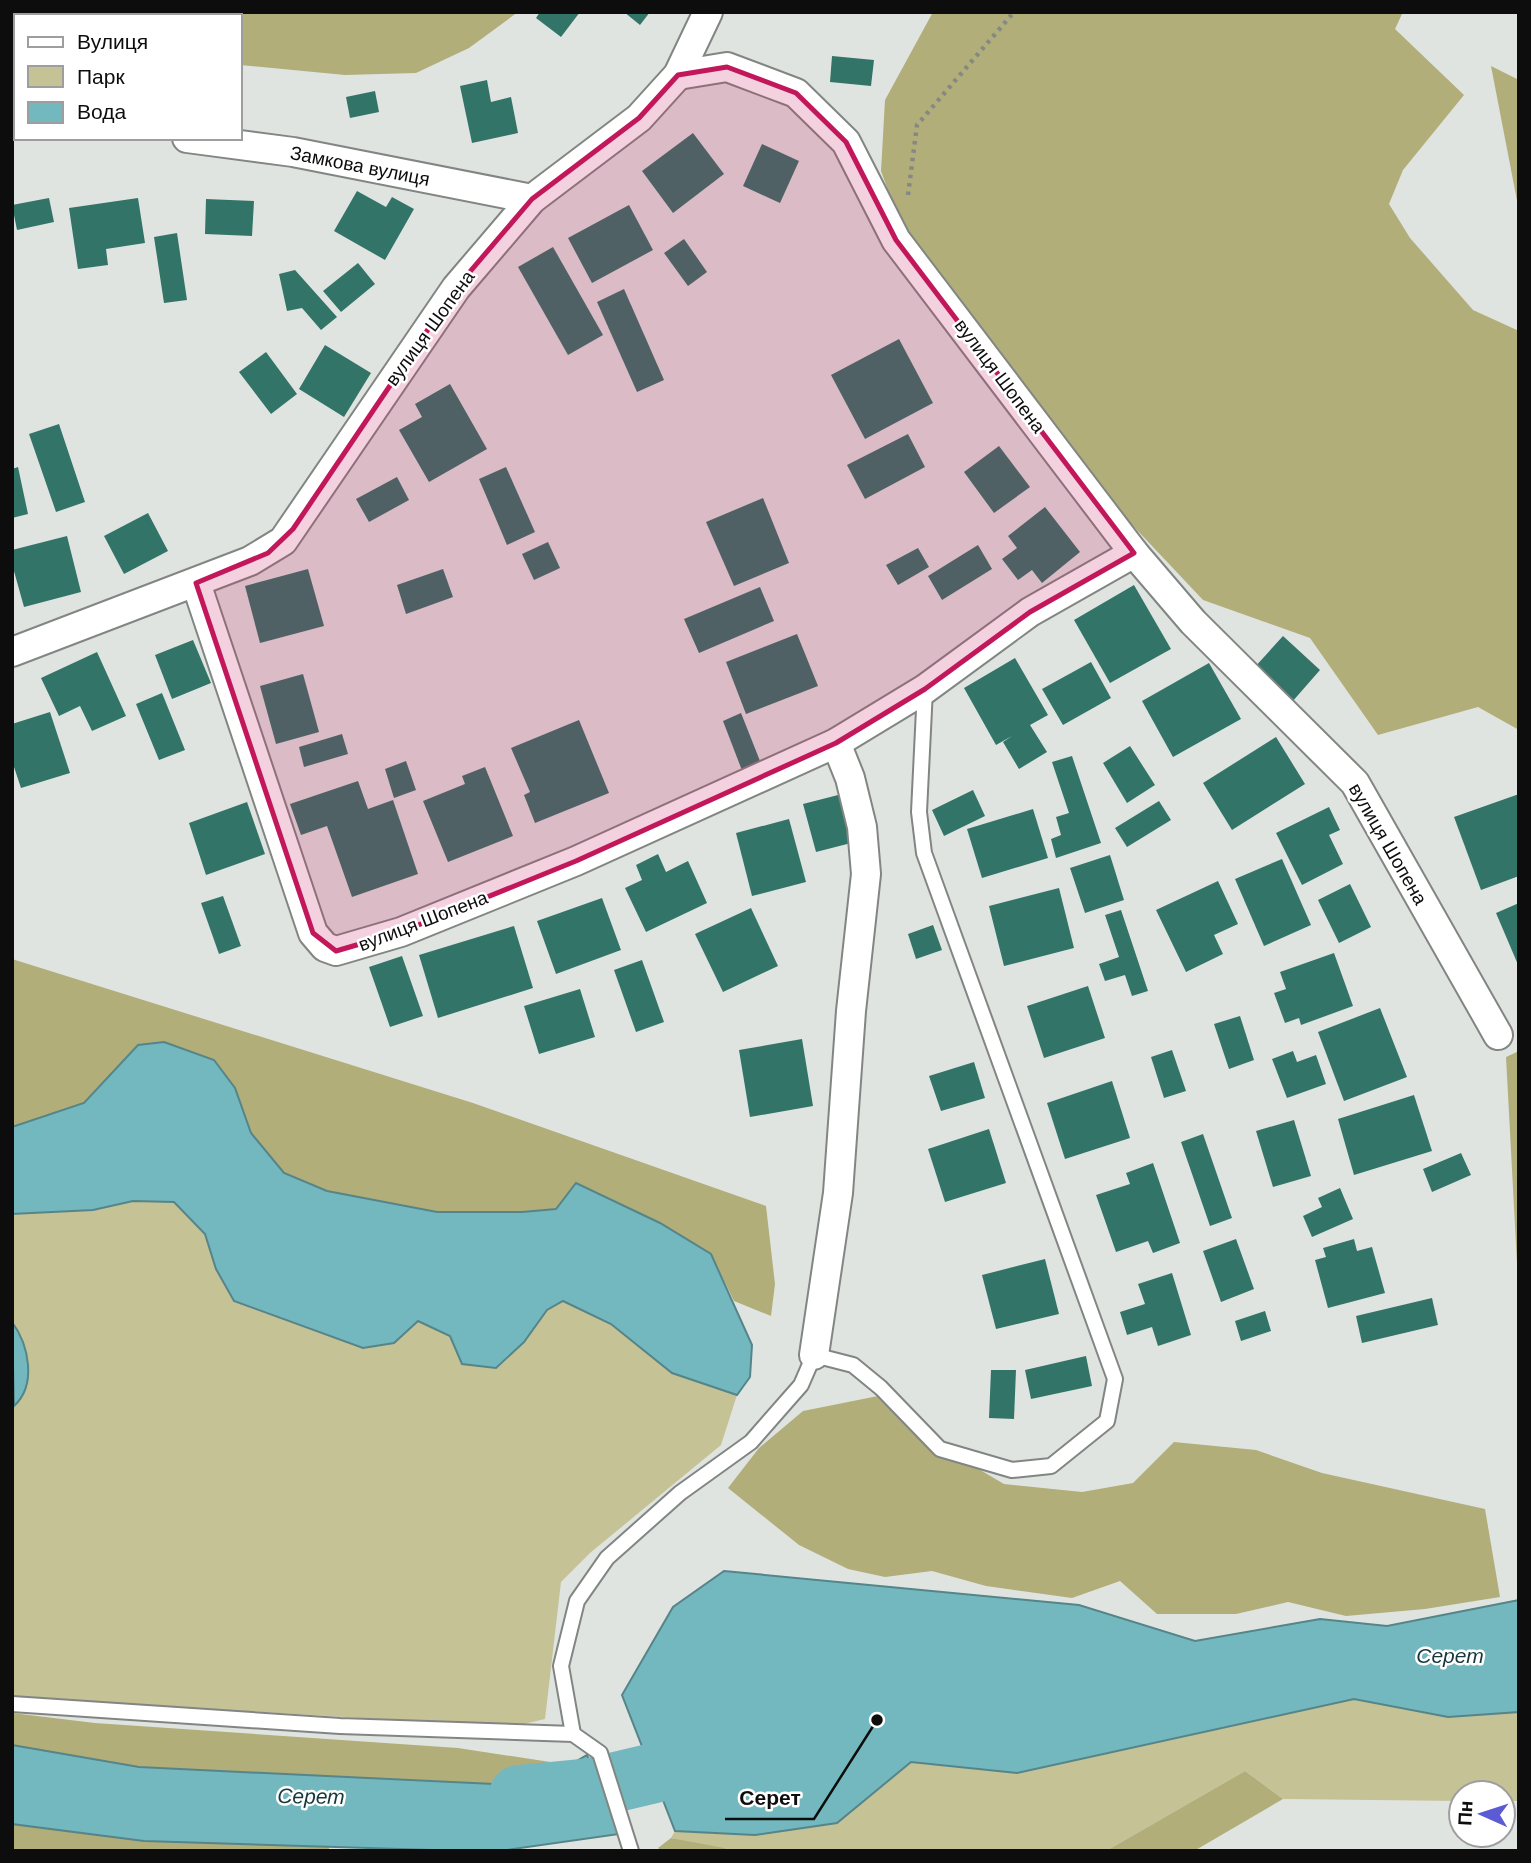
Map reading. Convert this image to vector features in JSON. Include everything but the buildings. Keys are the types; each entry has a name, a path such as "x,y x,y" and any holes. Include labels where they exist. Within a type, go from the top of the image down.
{"street":[{"name":"вулиця Шопена","path":"12,652 268,553 293,530 456,288 532,199 639,118 678,75 708,12"},
{"name":"вулиця Шопена","path":"678,75 727,67 796,93 846,142 896,240 1134,553 1193,622 1355,783 1498,1035"},
{"name":"Замкова вулиця","path":"202,140 293,152 532,199"},
{"name":"вулиця Шопена","path":"196,583 294,883 313,933 325,947 335,951 401,932 576,861 836,743 925,689 1030,612 1134,553"},
{"path":"814,1355 838,1193 851,1011 866,874 862,827 850,778 836,743"}],"lane":[{"path":"573,1734 561,1666 577,1601 607,1558 680,1493 751,1442 801,1385 814,1355 853,1365 881,1388 940,1450 1012,1470 1051,1466 1107,1421 1115,1379 924,853 919,812 925,689"},
{"path":"12,1704 340,1726 573,1734 600,1753 628,1834 631,1851"}],"path":[{"path":"896,240 907,197 917,125 1014,12"}],"highlighted area":[{"path":"727,67 796,93 846,142 896,240 1134,553 1030,612 925,689 836,743 576,861 401,932 336,951 313,933 196,583 268,553 293,529 456,288 532,199 639,118 678,75"}],"green space":[{"path":"133,1201 174,1202 205,1234 216,1269 234,1301 363,1348 394,1343 418,1321 450,1336 524,1342 547,1310 563,1301 611,1324 672,1373 737,1395 721,1445 590,1553 561,1582 545,1719 511,1727 12,1697 12,1214 93,1210"},
{"path":"1354,1699 1448,1717 1519,1712 1519,1801 1517,1779 1447,1779 1447,1801 1283,1799 1245,1771 1106,1851 728,1851 671,1838 675,1831 755,1835 837,1823 911,1762 1017,1773"}],"shaded area":[{"path":"12,12 518,12 469,48 416,73 345,75 242,65 242,14 14,14 12,109"},
{"path":"933,12 1403,12 1395,29 1464,95 1403,170 1389,204 1410,238 1473,310 1519,331 1519,730 1478,707 1378,735 1310,638 1203,600 1103,494 906,240 881,171 885,100"},
{"path":"1491,66 1519,80 1519,211"},
{"path":"12,959 473,1103 766,1206 775,1284 771,1316 734,1301 711,1254 556,1209 522,1212 437,1212 327,1191 284,1173 251,1133 235,1088 137,1045 84,1103 12,1127"},
{"path":"1519,1051 1519,1301 1506,1057"},
{"path":"883,1395 931,1441 1004,1484 1082,1492 1133,1483 1174,1442 1256,1450 1322,1473 1485,1509 1500,1597 1425,1609 1346,1616 1288,1602 1236,1614 1157,1614 1120,1581 1072,1598 986,1586 932,1571 885,1577 848,1569 799,1545 728,1488 759,1448 803,1411"},
{"path":"12,1713 95,1723 458,1748 570,1765 535,1786 139,1767 12,1745"},
{"path":"1245,1771 1283,1799 1194,1851 1106,1851"},
{"path":"12,1824 144,1841 329,1847 329,1851 12,1851"},
{"path":"671,1838 728,1851 662,1851 658,1848"}],"water":[{"path":"164,1042 214,1060 235,1088 251,1133 284,1173 327,1191 437,1212 522,1212 556,1209 576,1183 660,1223 711,1254 752,1345 750,1377 737,1395 672,1373 611,1324 563,1301 547,1310 524,1342 496,1368 462,1364 450,1336 418,1321 394,1343 363,1348 234,1301 216,1269 205,1234 174,1202 133,1201 93,1210 12,1214 12,1127 84,1103 138,1045"},
{"path":"12,1322 23,1342 28,1365 26,1387 14,1406"},
{"path":"724,1571 1079,1605 1195,1641 1320,1619 1387,1626 1519,1600 1519,1712 1448,1717 1354,1699 1017,1773 911,1762 837,1823 755,1835 675,1831 622,1695 673,1607"},
{"path":"12,1745 139,1767 534,1786 587,1755 619,1834 500,1851 466,1851 144,1841 12,1824"}],"waterway":[{"name":"Серет","path":"519,1795 591,1788 730,1755"}],"place":[{"name":"Серет","path":"877,1720"}]}
